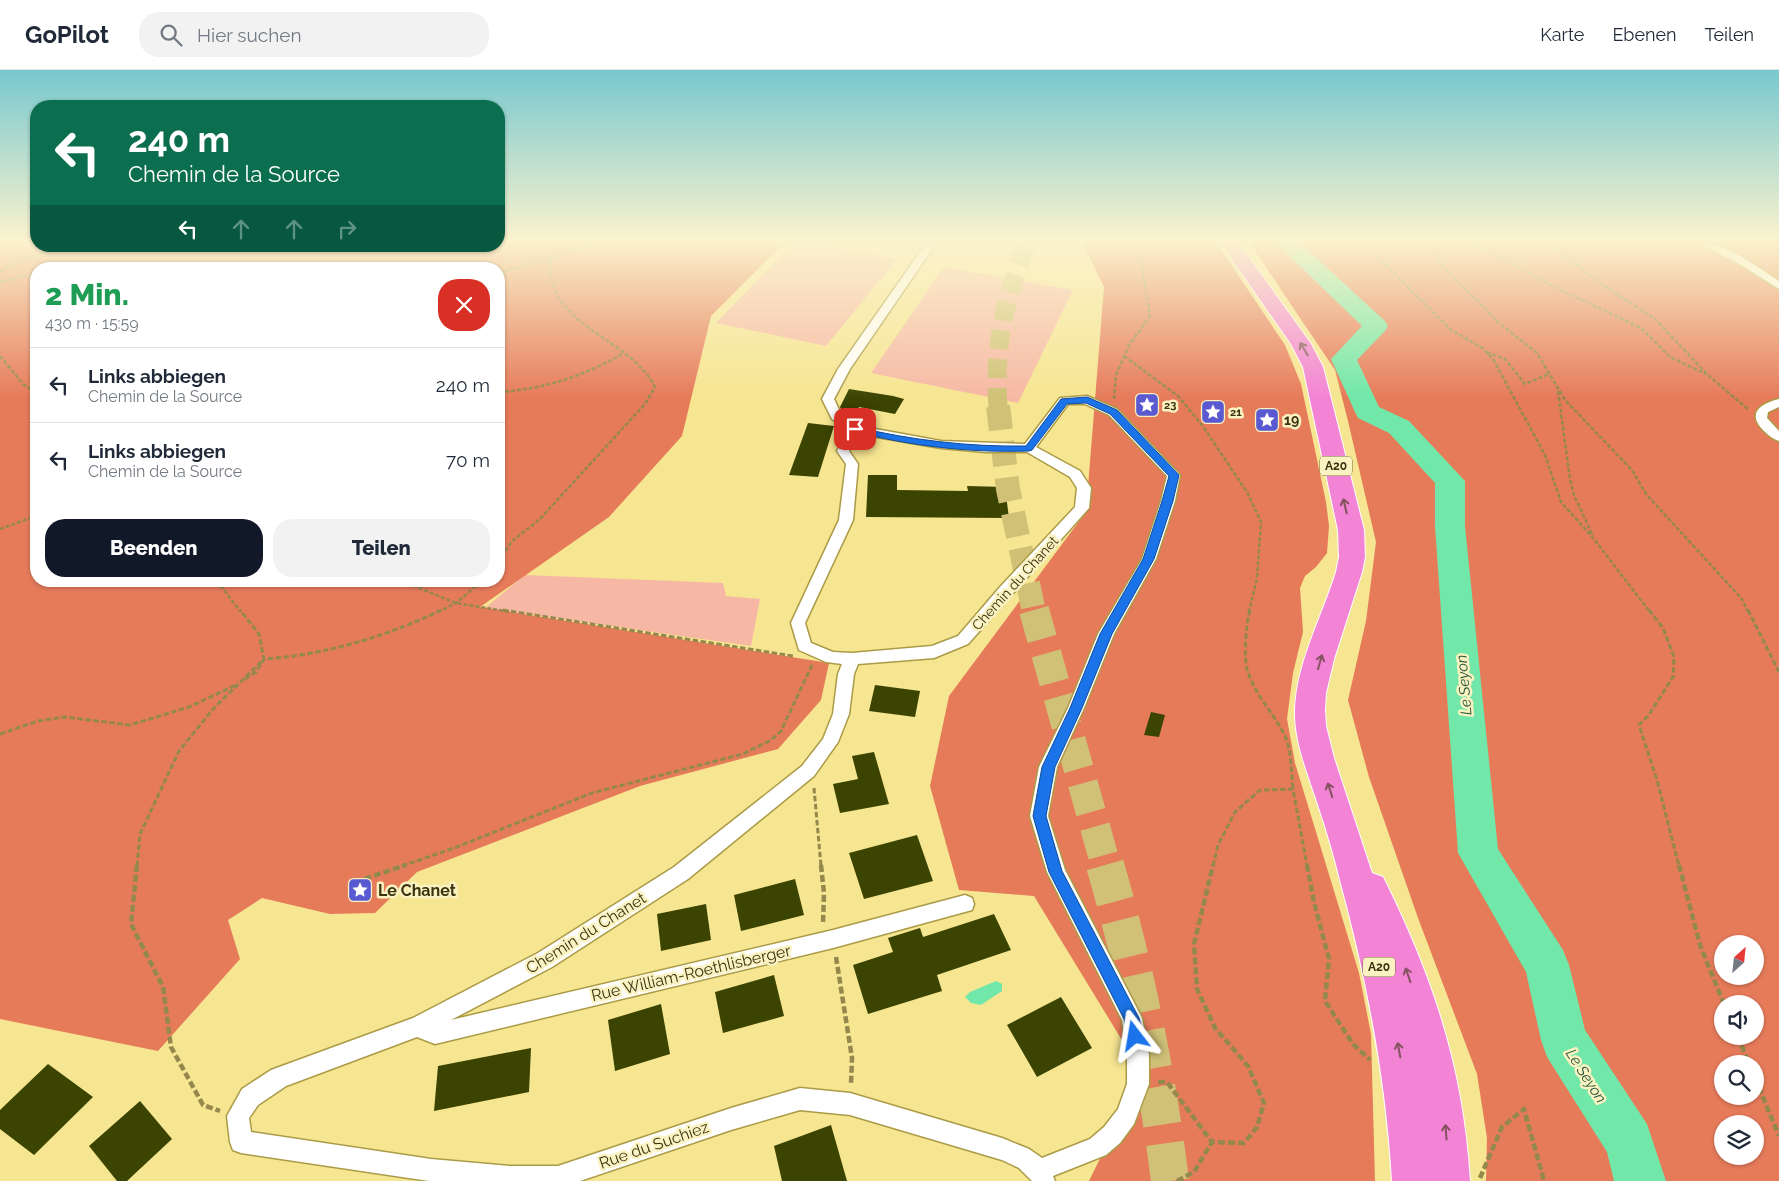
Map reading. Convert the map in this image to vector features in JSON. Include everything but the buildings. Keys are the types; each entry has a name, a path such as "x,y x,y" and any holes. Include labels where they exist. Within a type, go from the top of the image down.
{"highway":[{"name":"A20","path":"1266,294 1301,344 1312,367 1350,530 1352,557 1349,572 1318,669 1311,696 1310,710 1315,743 1345,836 1399,1047 1407,1098 1414,1181"},
{"path":"1345,836 1400,950 1426,1027 1438,1074 1446,1123 1449,1181"}],"street":[{"path":"896,294 844,368 828,399 836,416 855,429 905,441 986,450 1029,448 1064,401 1087,400 1113,412 1174,475 1168,501 1149,559 1106,634 1076,708 1048,767 1039,816 1056,872 1132,1018 1138,1054 1138,1084 1126,1116 1112,1135 1098,1147 1042,1176"},
{"path":"1779,403 1763,409 1761,417 1766,426 1779,437"},
{"path":"804,646 798,623 846,520 852,464 842,451 855,429"},
{"name":"Chemin du Chanet","path":"804,646 832,658 852,660 934,652 963,640 1005,590 1072,521 1082,508 1084,488 1075,474 1029,448"},
{"name":"Chemin du Chanet","path":"238,1116 250,1098 279,1078 418,1026 546,960 673,878 808,771 830,742 841,714 846,674 852,660"},
{"name":"Rue William-Roethlisberger","path":"418,1026 435,1034 828,940 965,904"},
{"name":"Rue du Suchiez","path":"238,1116 241,1142 505,1179 558,1177 732,1119 800,1099 850,1104 1002,1149 1024,1158 1042,1176"}],"path":[{"path":"505,552 512,541 539,520 645,404 655,387 646,372 624,353 577,321 558,294"},
{"path":"1113,412 1116,376 1129,345 1150,316 1146,294"},
{"path":"1415,294 1452,330 1487,352 1493,359 1544,455 1561,502 1594,539 1663,628 1674,657 1674,677 1648,716 1639,726 1657,780 1700,945 1720,995"},
{"path":"1470,294 1498,322 1537,353 1565,400 1632,470 1646,494 1742,599 1779,672"},
{"path":"1569,294 1641,328 1670,356 1709,376"},
{"path":"1616,294 1655,320 1709,376 1746,408 1761,417"},
{"path":"1487,352 1507,359 1525,384 1550,374"},
{"path":"505,392 524,392 579,377 624,353"},
{"path":"0,356 23,384 30,389"},
{"path":"1124,356 1178,396 1202,425 1247,492 1261,522 1257,578 1246,626 1247,671 1269,712 1284,733 1289,752 1293,789 1314,902 1329,959 1326,1001 1353,1044 1374,1065"},
{"path":"1557,386 1564,424 1570,479 1574,495 1594,539"},
{"path":"0,529 30,518"},
{"path":"222,587 259,634 264,659"},
{"path":"417,587 456,603 795,656 804,646"},
{"path":"238,1116 203,1105 171,1047 163,987 131,924 140,834 179,751 214,708 264,659 296,658 378,636 425,618 456,603 475,587"},
{"path":"355,882 454,848 592,793 743,754 781,731 819,652"},
{"path":"0,734 38,721 65,717 130,725 189,707 240,683"},
{"path":"808,771 814,786 828,940 852,1058 850,1104"},
{"path":"1212,1142 1244,1143 1257,1127 1264,1103 1248,1066 1215,1028 1197,989 1194,944 1218,845 1235,812 1260,790 1293,789"},
{"path":"1138,1084 1167,1082 1212,1142"},
{"path":"1764,1100 1779,1136"},
{"path":"1479,1181 1502,1127 1524,1109 1544,1181"},
{"path":"1177,1181 1194,1172 1212,1142"}],"shaded area":[{"path":"0,294 30,294 30,587 505,587 505,294 733,294 711,316 682,436 609,517 480,607 829,663 821,700 778,749 640,786 417,872 375,913 330,914 262,898 228,920 240,959 158,1051 0,1019"},
{"path":"744,294 869,294 826,346 716,323"},
{"path":"926,294 1071,294 1018,403 871,373"},
{"path":"1103,294 1251,294 1285,345 1301,384 1326,502 1329,526 1327,553 1316,567 1305,576 1300,588 1303,632 1293,673 1287,719 1295,763 1359,973 1371,1034 1375,1181 1089,1181 1142,1073 1034,896 959,890 930,786 949,696 1086,512"},
{"path":"1284,294 1779,294 1779,1181 1486,1181 1487,1138 1477,1074 1418,918 1369,777 1348,700 1366,621 1376,542 1335,370"},
{"path":"525,575 723,583 726,596 760,599 751,646 485,608"},
{"path":"996,981 1002,984 1002,991 981,1005 971,1003 965,997 970,992"}],"waterway":[{"name":"Le Seyon","path":"1342,294 1376,326 1344,359 1368,412 1399,427 1450,481 1450,526 1478,853 1547,965 1564,1040 1629,1142 1640,1181"}],"tunnel":[{"path":"998,407 999,342 1009,294"},
{"path":"998,406 1008,489 1034,612"},
{"path":"1034,610 1106,866"},
{"path":"1105,865 1126,943 1144,1022 1159,1101 1170,1181"}],"place":[{"name":"23","path":"1147,405"},
{"name":"21","path":"1213,412"},
{"name":"19","path":"1267,420"},
{"name":"Le Chanet","path":"360,890"}],"route":[{"path":"855,429 905,441 986,450 1029,448 1064,401 1087,400 1113,412 1174,475 1168,501 1149,559 1127,594 1106,634 1076,708 1048,767 1039,816 1056,872 1132,1018 1135,1036"}]}
